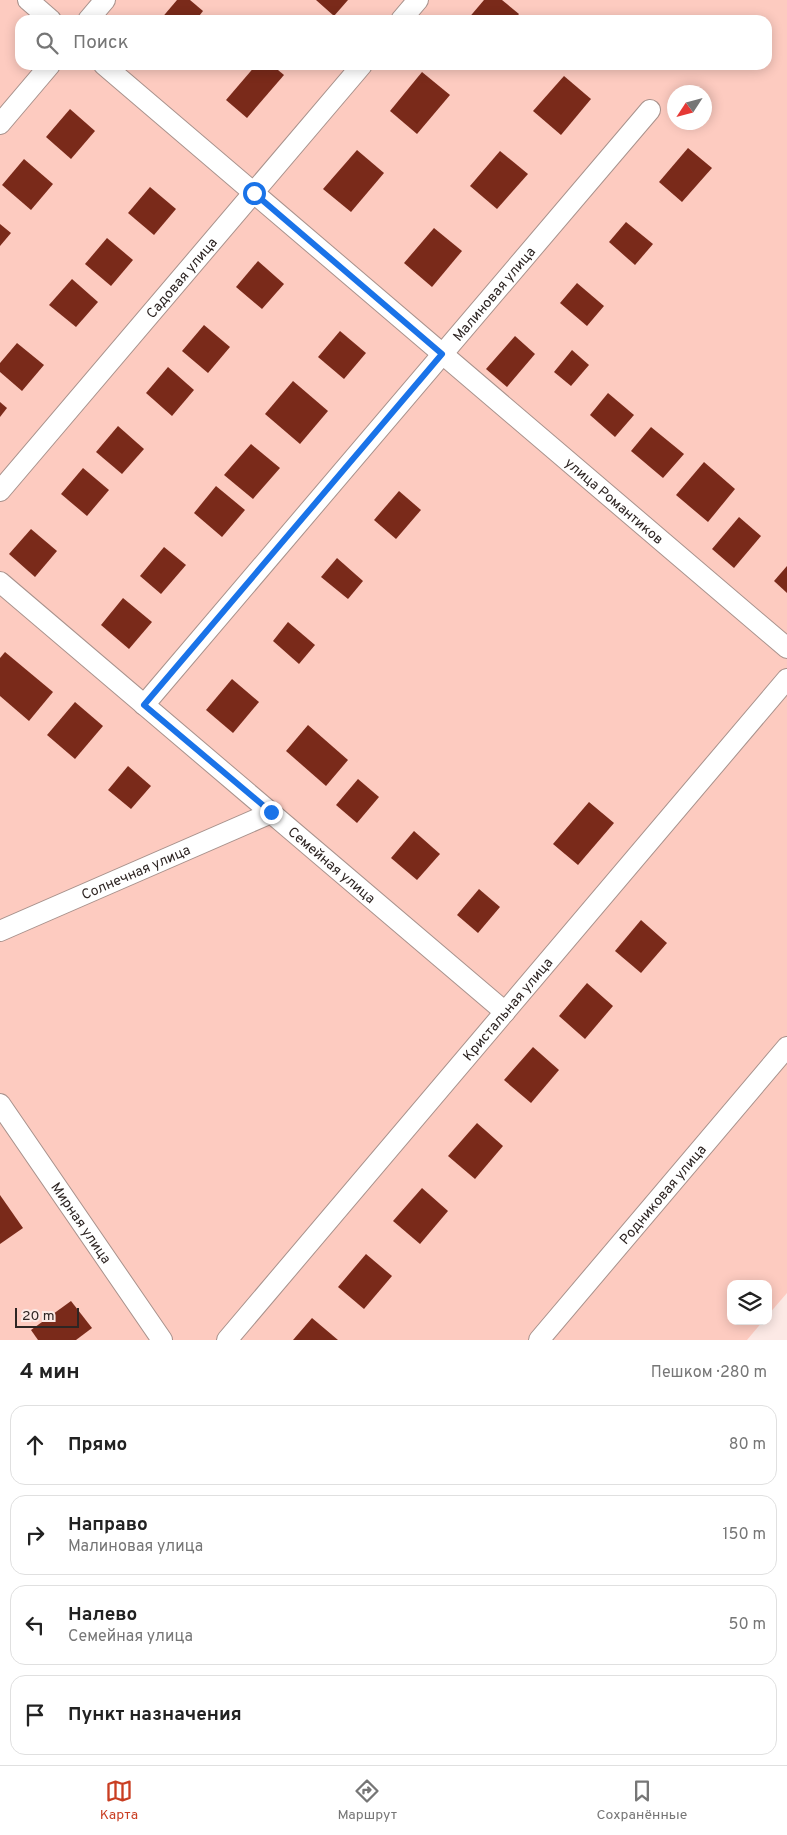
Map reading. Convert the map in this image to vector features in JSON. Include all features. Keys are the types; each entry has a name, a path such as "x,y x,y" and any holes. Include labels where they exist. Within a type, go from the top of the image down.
{"street":[{"path":"28,0 45,15"},
{"path":"92,15 105,0"},
{"path":"405,15 418,0"},
{"path":"0,124 46,70"},
{"name":"улица Романтиков","path":"110,70 787,648"},
{"name":"Садовая улица","path":"0,491 358,70"},
{"name":"Малиновая улица","path":"144,705 650,110"},
{"name":"Семейная улица","path":"0,582 505,1012"},
{"name":"Кристальная улица","path":"227,1340 787,679"},
{"name":"Солнечная улица","path":"0,931 271,812"},
{"name":"Родниковая улица","path":"539,1340 787,1048"},
{"name":"Мирная улица","path":"0,1104 152,1336"}],"shaded area":[{"path":"0,0 787,0 787,1293 772,1310 772,1280 727,1280 727,1325 760,1325 747,1340 0,1340"}],"building":[{"path":"177,0 190,0 203,11 200,15 164,15"},
{"path":"316,0 348,0 333,15"},
{"path":"484,0 502,0 519,14 518,15 471,15"},
{"path":"252,70 278,70 284,75 247,118 226,100"},
{"path":"422,72 450,95 417,134 390,111"},
{"path":"564,76 591,99 561,135 533,111"},
{"path":"70,109 95,131 71,159 46,137"},
{"path":"688,148 712,168 682,202 659,182"},
{"path":"357,150 384,173 351,212 323,189"},
{"path":"500,151 528,174 497,209 470,186"},
{"path":"24,159 53,184 31,210 2,185"},
{"path":"150,187 176,209 154,235 128,213"},
{"path":"626,222 653,244 635,265 609,242"},
{"path":"0,224 11,233 0,246"},
{"path":"434,228 462,251 432,287 404,263"},
{"path":"107,238 133,260 111,286 85,264"},
{"path":"258,261 284,284 262,309 236,287"},
{"path":"72,279 98,302 76,327 49,305"},
{"path":"577,283 604,306 587,326 560,303"},
{"path":"204,325 230,347 208,373 182,351"},
{"path":"340,331 366,353 344,379 318,357"},
{"path":"515,336 535,354 507,387 486,369"},
{"path":"17,343 44,365 22,391 0,372 0,363"},
{"path":"572,350 589,365 571,386 554,372"},
{"path":"168,367 194,390 172,416 146,393"},
{"path":"293,381 328,411 300,444 265,414"},
{"path":"608,393 634,415 615,437 590,415"},
{"path":"0,402 7,408 0,417"},
{"path":"118,426 144,449 122,474 96,452"},
{"path":"651,427 684,454 663,478 631,451"},
{"path":"251,444 280,468 253,499 224,475"},
{"path":"704,462 735,489 708,522 676,495"},
{"path":"83,468 109,490 87,516 61,494"},
{"path":"216,486 245,510 222,537 194,513"},
{"path":"399,491 421,510 396,539 374,520"},
{"path":"739,517 761,536 734,568 712,549"},
{"path":"31,529 57,551 35,577 9,554"},
{"path":"164,547 186,565 161,594 140,576"},
{"path":"337,558 363,581 348,599 321,577"},
{"path":"787,566 787,593 774,581"},
{"path":"123,598 152,622 129,649 101,625"},
{"path":"288,622 315,645 299,664 273,641"},
{"path":"5,652 53,692 29,721 0,696 0,658"},
{"path":"232,679 259,702 233,733 206,710"},
{"path":"75,702 103,726 75,759 47,735"},
{"path":"308,725 348,760 326,786 286,751"},
{"path":"128,766 151,786 131,809 108,790"},
{"path":"358,779 379,797 357,823 336,805"},
{"path":"589,802 614,823 578,865 553,844"},
{"path":"414,831 440,854 417,880 391,858"},
{"path":"479,889 500,907 478,933 457,915"},
{"path":"641,920 667,943 641,973 615,951"},
{"path":"587,983 613,1006 585,1039 559,1016"},
{"path":"533,1047 559,1070 531,1103 504,1080"},
{"path":"477,1123 503,1146 475,1179 448,1156"},
{"path":"422,1188 448,1211 420,1244 393,1221"},
{"path":"0,1195 23,1228 0,1244"},
{"path":"366,1254 392,1276 364,1309 338,1287"},
{"path":"71,1301 92,1328 76,1340 38,1340 31,1330"},
{"path":"312,1318 338,1340 293,1340"}],"route":[{"path":"254,193 442,354 144,705 271,812"}]}
